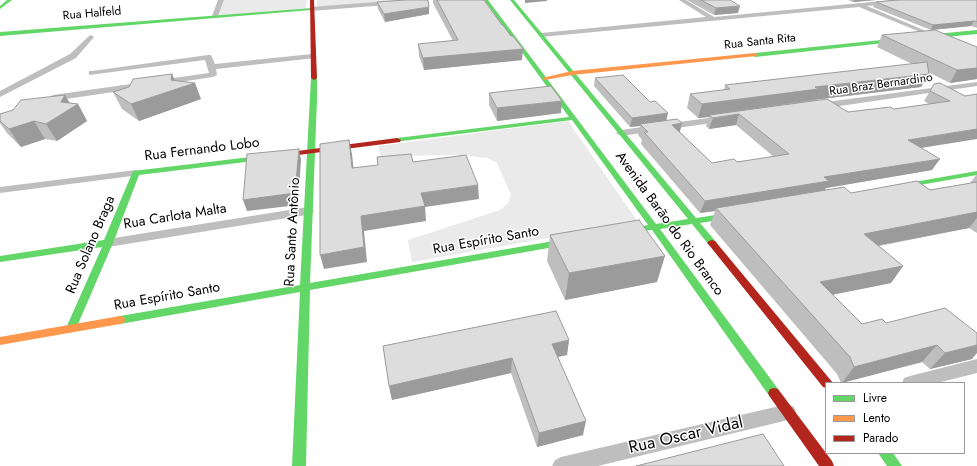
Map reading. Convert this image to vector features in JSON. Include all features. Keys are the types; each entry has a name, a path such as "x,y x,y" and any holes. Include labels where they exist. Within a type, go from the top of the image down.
{"street":[{"path":"0,8 10,0"},
{"path":"215,16 221,0"},
{"name":"Rua Halfeld","path":"0,34 215,16 311,4 425,0"},
{"name":"Avenida Barão do Rio Branco","path":"486,0 545,78 827,466"},
{"name":"Avenida Barão do Rio Branco","path":"512,0 826,382"},
{"path":"682,0 713,19"},
{"path":"847,0 949,42"},
{"path":"541,35 911,0"},
{"name":"Rua Santo Antônio","path":"299,466 308,211 314,99 311,4"},
{"path":"738,9 750,16"},
{"name":"Rua Santa Rita","path":"545,78 572,73 977,32"},
{"path":"0,94 73,56 91,37"},
{"path":"212,67 312,56"},
{"path":"53,98 213,75 208,57 92,72"},
{"name":"Rua Braz Bernardino","path":"813,106 977,84"},
{"name":"Rua Fernando Lobo","path":"0,190 574,118"},
{"path":"621,133 729,118"},
{"name":"Rua Solano Braga","path":"71,328 136,173"},
{"path":"888,189 977,173"},
{"name":"Rua Carlota Malta","path":"0,259 308,211"},
{"path":"633,230 741,214"},
{"name":"Rua Espírito Santo","path":"0,341 582,239"},
{"path":"914,382 977,366"},
{"name":"Rua Oscar Vidal","path":"561,466 788,412"},
{"path":"886,454 896,466"}],"shaded area":[{"path":"224,0 307,0 306,9 218,16"},
{"path":"317,0 412,0 317,7"},
{"path":"568,121 638,222 412,262 408,240 500,210 508,203 511,195 497,163 487,158 463,155 381,156 378,146"}],"building":[{"path":"428,0 429,7 384,14 377,2"},
{"path":"437,0 484,0 502,25 523,49 423,58 418,44 458,40"},
{"path":"701,0 730,0 740,6 716,8"},
{"path":"898,0 977,0 977,22 974,21 933,25 876,2"},
{"path":"935,30 977,47 977,68 957,70 882,35"},
{"path":"927,62 929,74 815,87 818,89 702,104 690,94 730,89 725,85"},
{"path":"172,74 171,80 195,83 131,104 113,92 129,87 133,79"},
{"path":"623,75 650,102 655,101 668,113 632,118 595,78"},
{"path":"940,83 965,96 977,94 977,129 908,140 940,159 824,177 829,181 705,201 644,132 648,132 640,124 677,119 682,123 672,125 712,163 734,159 737,162 789,154 739,114 713,118 709,115 827,99 848,112 890,107 894,109 950,101 930,91 934,84"},
{"path":"551,86 562,101 497,108 489,93"},
{"path":"65,95 61,102 78,104 46,124 34,121 9,129 0,121 0,114 13,110 21,100"},
{"path":"349,140 352,168 378,165 377,157 411,154 413,162 466,155 478,185 421,193 425,206 361,216 364,247 320,255 320,144"},
{"path":"299,149 295,193 243,200 247,154"},
{"path":"917,181 930,190 977,182 977,212 864,234 903,266 820,282 862,324 882,319 886,323 945,308 977,333 977,345 945,353 937,345 854,367 850,357 716,208 844,187 851,193"},
{"path":"639,220 665,256 569,273 550,235"},
{"path":"556,311 569,340 552,344 586,421 539,433 512,358 389,386 383,346"},
{"path":"763,434 784,466 636,466"}],"traffic: fast":[{"path":"0,8 10,0"},
{"path":"486,0 654,227 774,393"},
{"path":"512,0 712,243"},
{"path":"0,34 311,9"},
{"path":"925,37 977,32"},
{"path":"755,55 901,40"},
{"path":"299,466 314,78"},
{"path":"397,140 574,118"},
{"path":"71,328 108,243 136,173 259,158"},
{"path":"897,187 977,173"},
{"path":"641,229 735,215"},
{"path":"120,320 571,241"},
{"path":"0,259 108,243"},
{"path":"886,454 895,466"}],"traffic: slow":[{"path":"545,78 572,73 755,55"},
{"path":"0,341 120,320"}],"traffic: jam":[{"path":"312,0 314,78"},
{"path":"259,158 397,140"},
{"path":"712,243 826,382"},
{"path":"774,393 827,466"}]}
